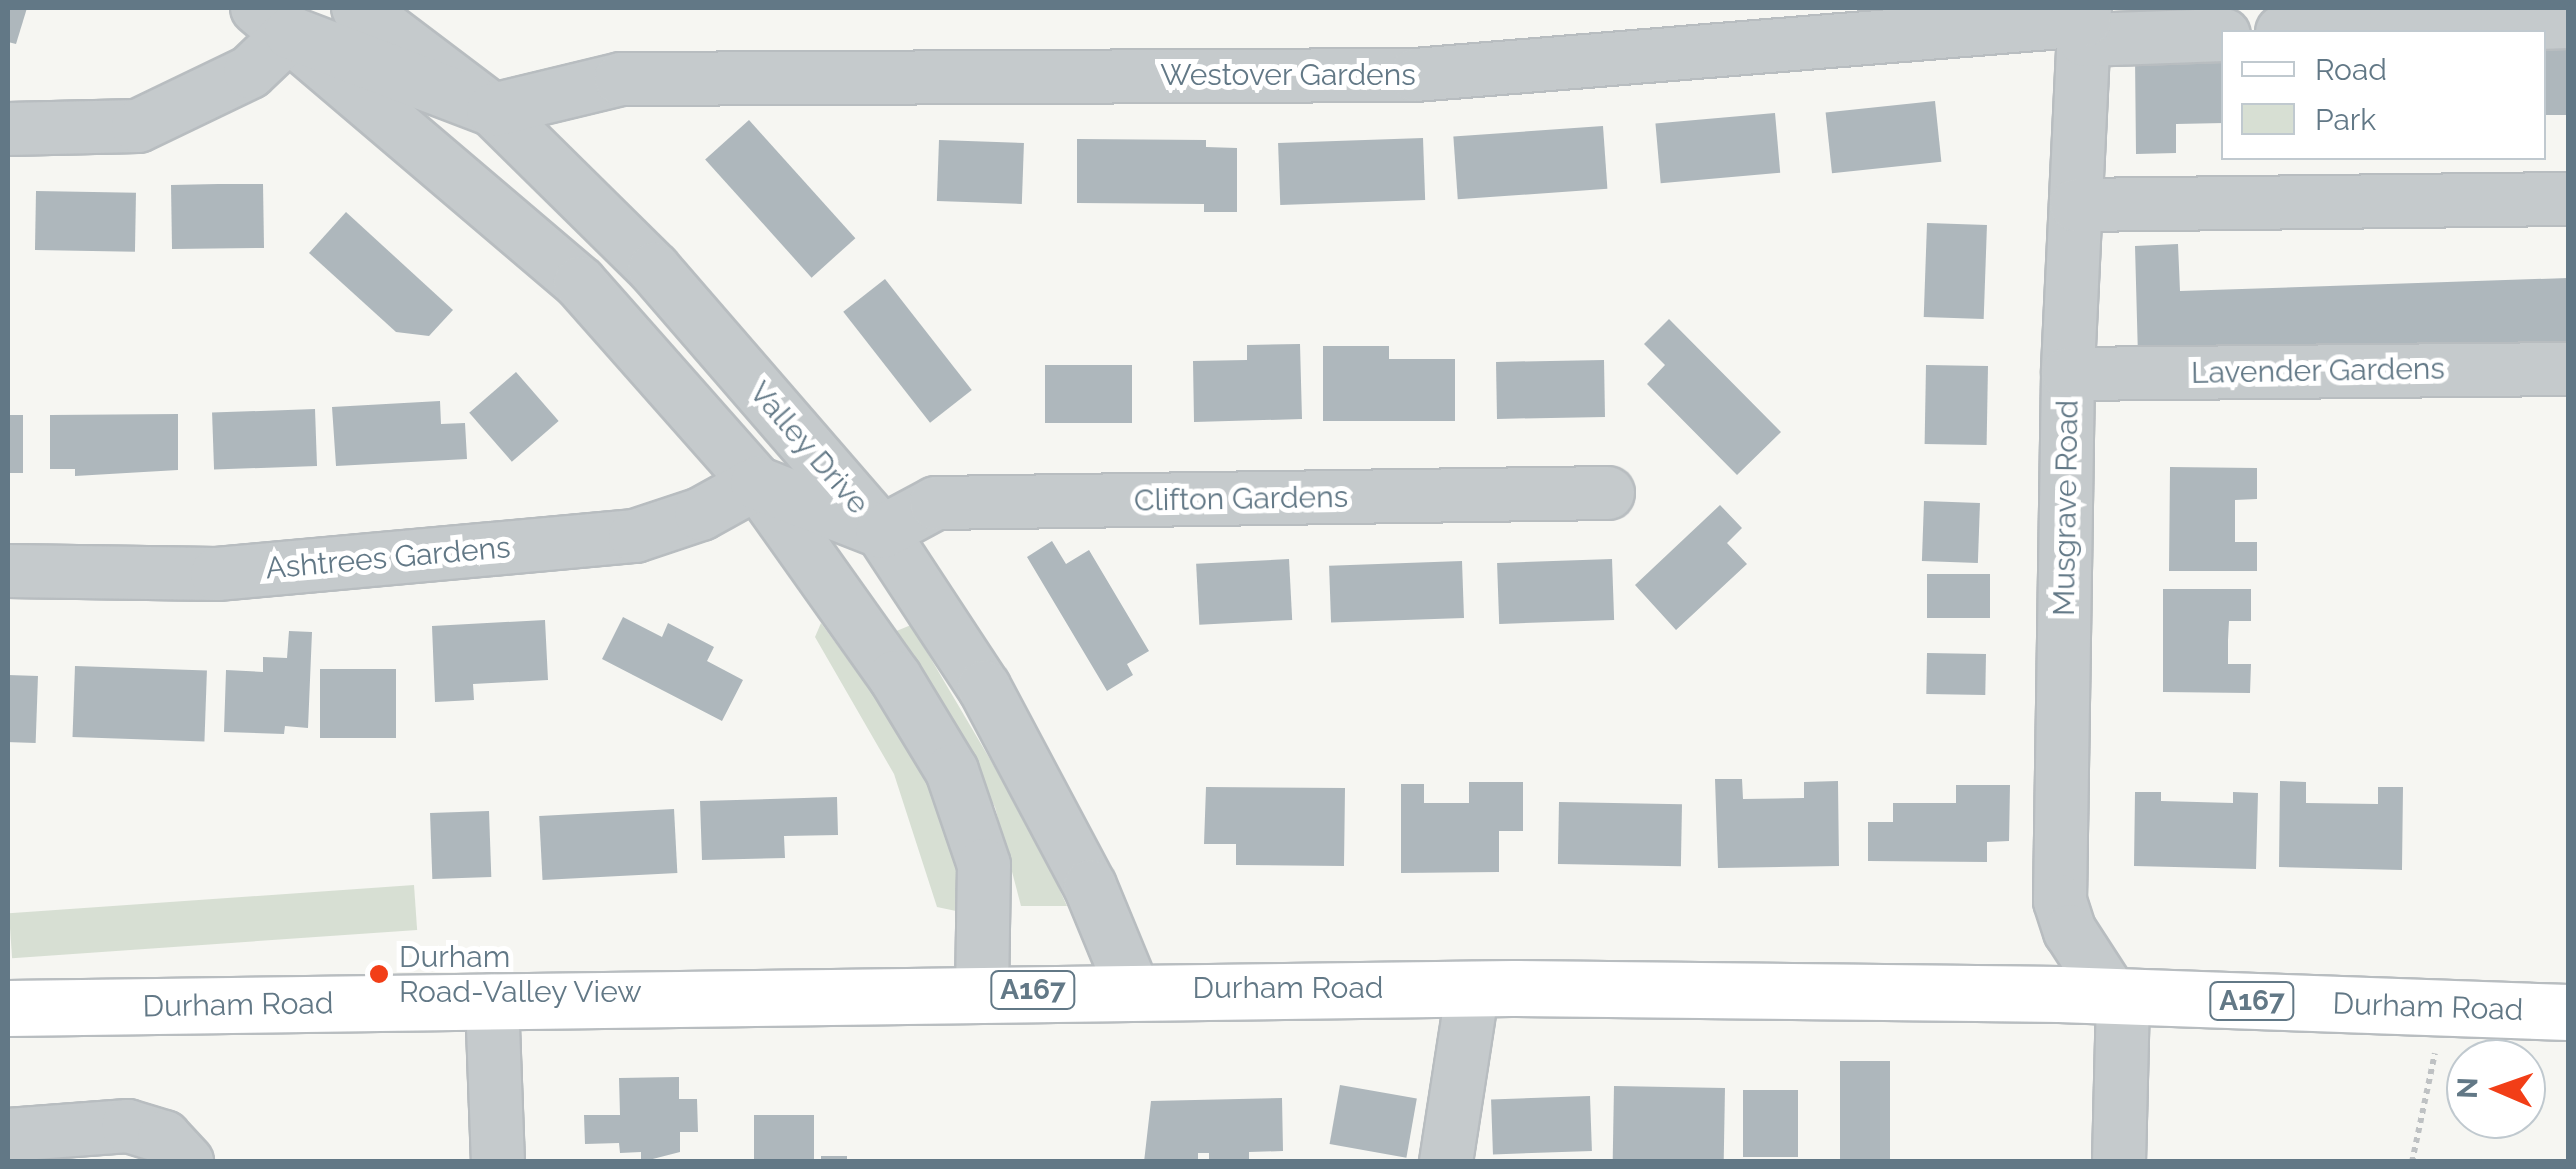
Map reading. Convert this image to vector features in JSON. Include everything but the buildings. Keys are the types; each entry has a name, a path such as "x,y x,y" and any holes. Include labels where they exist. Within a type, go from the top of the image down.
{"main road":[{"name":"Durham Road","path":"8,1008 1132,988 1473,988 2118,996 2568,1012"}],"street":[{"name":"Valley Drive","path":"358,8 493,110 654,269 882,532 984,688 1090,886 1132,988"},
{"name":"Valley Drive","path":"274,20 580,283 757,483 895,678 952,771 984,865 982,992"},
{"path":"8,129 138,126 250,72 274,20 493,110"},
{"name":"Westover Gardens","path":"493,110 620,79 1415,74 2085,22 2221,35"},
{"name":"Musgrave Road","path":"2085,22 2068,374 2060,901 2070,931 2118,996"},
{"path":"2339,30 2568,22"},
{"path":"2076,205 2568,199"},
{"name":"Lavender Gardens","path":"2068,374 2568,369"},
{"path":"757,483 882,532"},
{"name":"Ashtrees Gardens","path":"8,571 218,574 635,536 700,514 757,483"},
{"name":"Clifton Gardens","path":"882,532 936,503 1608,493"},
{"path":"1446,1162 1473,988"},
{"path":"2118,996 2119,1162"},
{"path":"492,1000 498,1162"},
{"path":"36,1142 128,1126 164,1137 187,1162"}],"path":[{"path":"2412,1162 2444,1008"}],"green space":[{"path":"821,623 898,728 945,813 965,886 956,911 937,907 894,774 815,637"},
{"path":"911,625 1034,834 1067,906 1021,906 995,807 894,632"},
{"path":"414,885 417,930 12,958 9,913"}],"place":[{"name":"Durham Road-Valley View","path":"379,974"}]}
